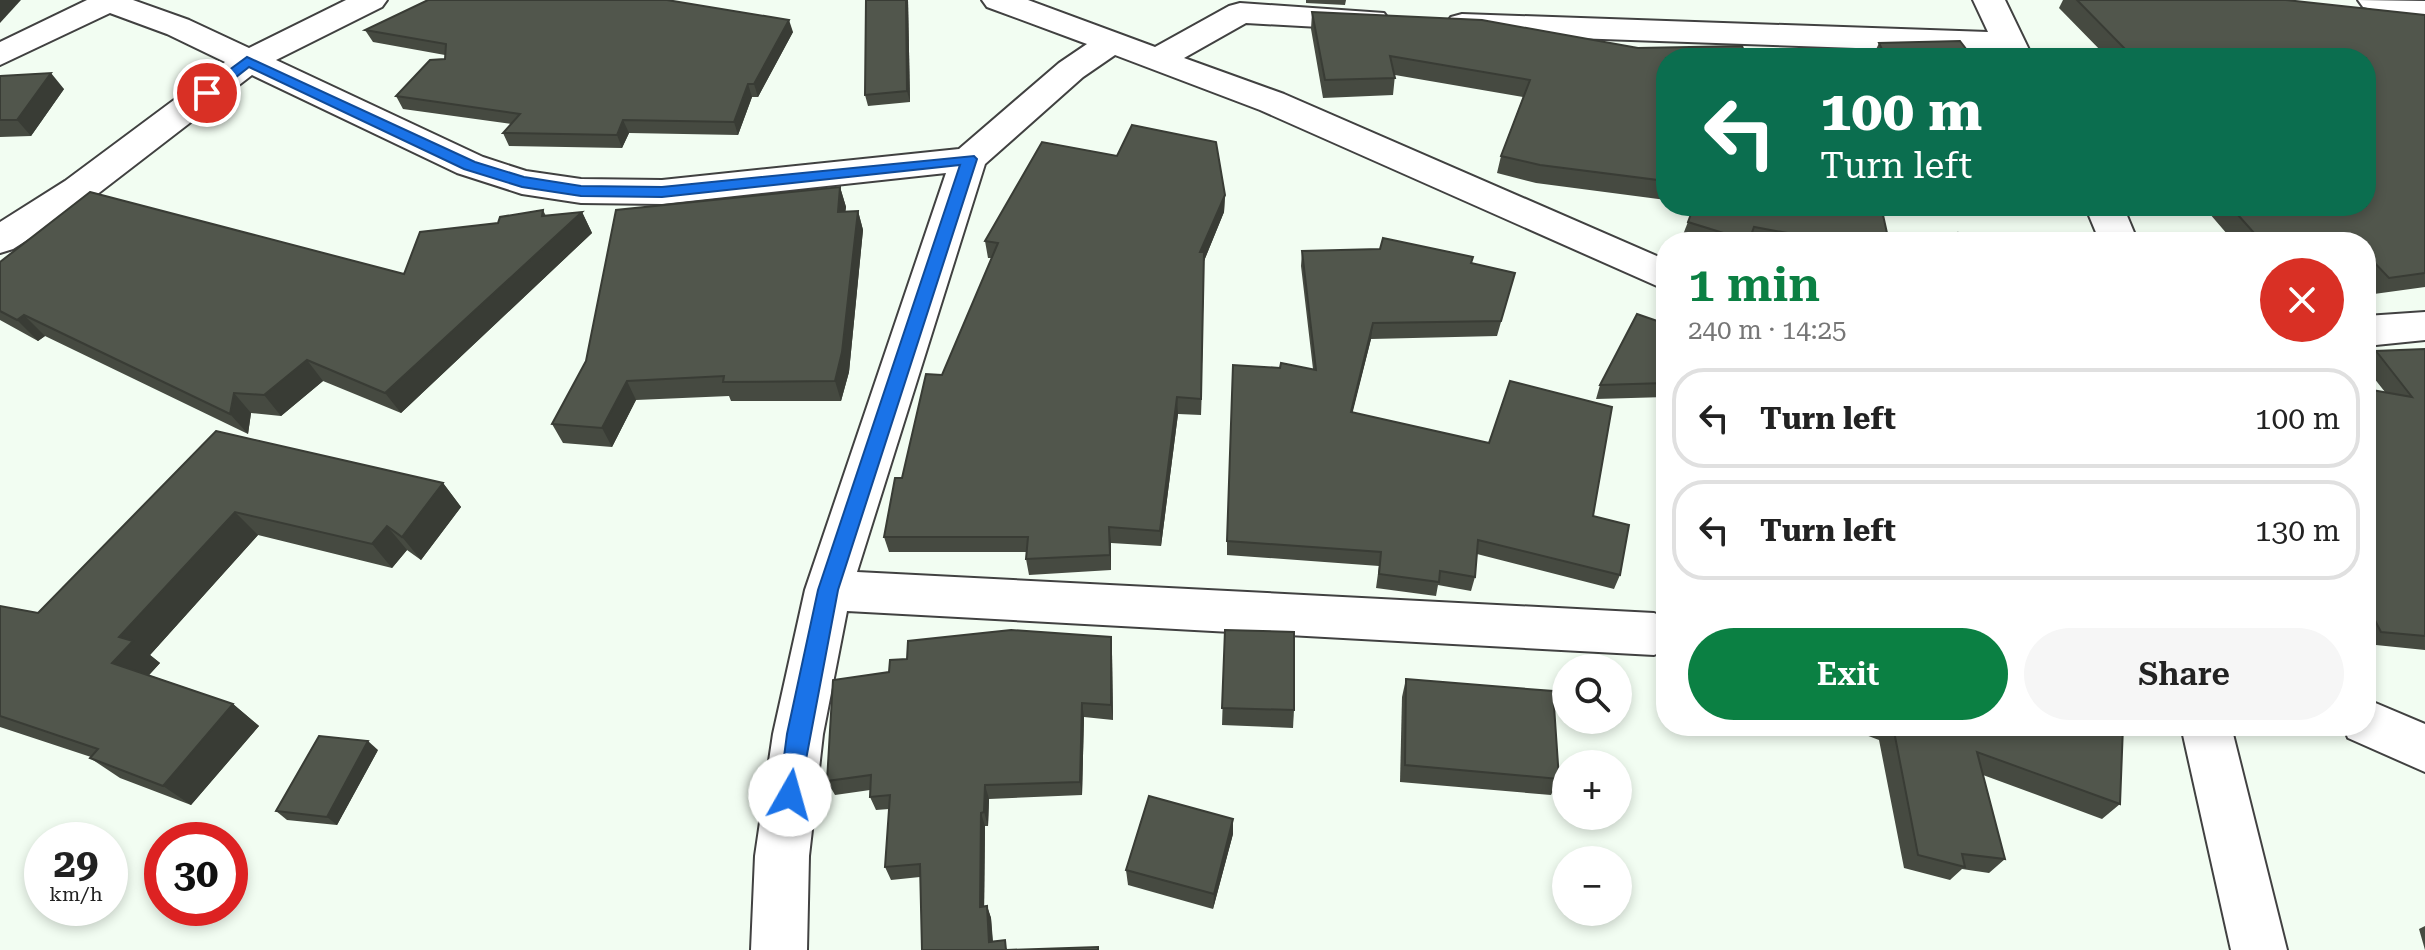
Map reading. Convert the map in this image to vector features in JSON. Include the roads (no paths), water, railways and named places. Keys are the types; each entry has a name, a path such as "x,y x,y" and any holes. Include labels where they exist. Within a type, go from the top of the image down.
{"street":[{"path":"0,240 78,190 247,62 371,0"},
{"path":"998,0 1272,102 1656,272"},
{"path":"1989,0 2011,48"},
{"path":"2374,0 2425,11"},
{"path":"0,55 106,1 178,27 470,165 522,182 581,191 662,192 969,159"},
{"path":"1159,58 1241,7 1420,22 1951,48"},
{"path":"779,950 782,856 798,734 828,590 969,159 1071,70 1113,42"},
{"path":"2376,330 2425,326"},
{"path":"828,590 1654,634"},
{"path":"2376,727 2425,749"},
{"path":"2208,736 2259,950"}]}
